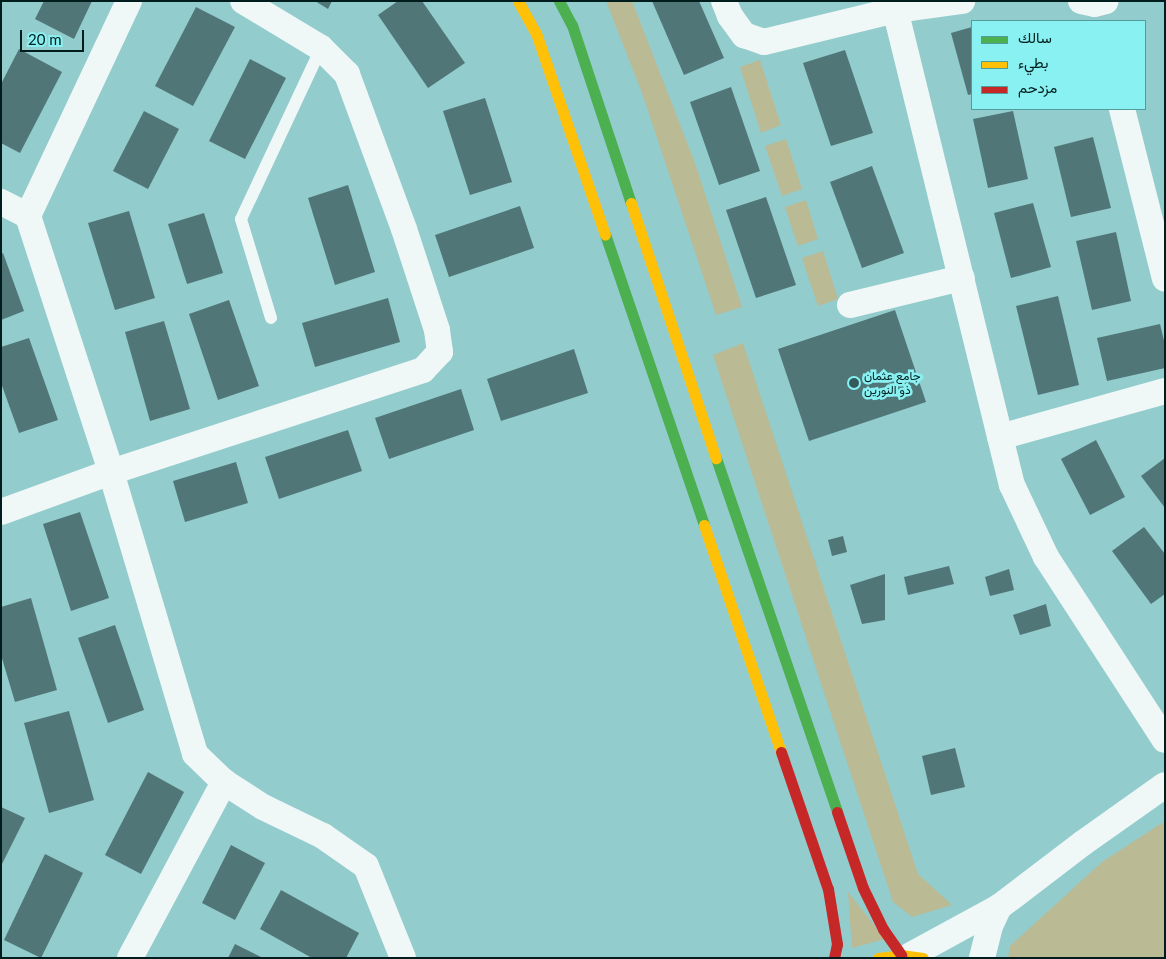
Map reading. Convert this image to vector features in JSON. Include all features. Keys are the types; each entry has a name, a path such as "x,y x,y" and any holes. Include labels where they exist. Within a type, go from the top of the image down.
{"street":[{"path":"129,1 28,216 111,472 195,754 224,782 263,807 323,836 366,866 403,958"},
{"path":"3,509 423,370 440,352 437,330 404,229 347,74 321,48 243,1"},
{"path":"518,1 536,33 828,889 837,944 834,958"},
{"path":"559,1 572,25 625,216 863,888 883,929 912,956"},
{"path":"724,1 730,16 744,35 764,42 894,6 962,1"},
{"path":"894,6 1012,485 1046,557 1165,740"},
{"path":"1122,110 1165,278"},
{"path":"1,202 28,216"},
{"path":"600,224 625,216"},
{"path":"850,305 962,278"},
{"path":"1000,437 1165,391"},
{"path":"130,958 224,782"},
{"path":"878,958 912,956 1000,907 1083,843 1165,785"},
{"path":"982,958 990,926 1000,907"}],"lane":[{"path":"271,318 241,220 321,48"}],"green space":[{"path":"606,1 632,1 695,163 742,307 716,315 642,93"},
{"path":"760,60 781,125 761,133 740,67"},
{"path":"786,139 802,189 782,196 765,146"},
{"path":"806,200 818,239 798,246 785,207"},
{"path":"823,251 838,299 818,306 802,258"},
{"path":"743,343 918,874 952,905 912,917 893,902 713,355"},
{"path":"1165,821 1165,958 1008,958 1010,946 1102,862"},
{"path":"848,892 885,939 852,948"}],"building":[{"path":"44,1 92,1 74,39 35,19"},
{"path":"315,1 332,1 328,9"},
{"path":"398,1 422,1 465,63 428,88 378,15"},
{"path":"652,1 699,1 724,58 684,75"},
{"path":"196,7 235,27 193,106 155,86"},
{"path":"971,27 971,94 968,95 951,33"},
{"path":"19,49 62,72 20,153 1,143 1,84"},
{"path":"845,50 873,133 831,146 803,63"},
{"path":"250,59 286,78 245,159 209,141"},
{"path":"731,87 760,171 719,185 690,102"},
{"path":"485,98 512,182 470,195 443,111"},
{"path":"144,111 179,129 148,189 113,171"},
{"path":"1013,111 1028,179 988,188 973,119"},
{"path":"1093,137 1111,208 1071,217 1054,147"},
{"path":"872,166 904,253 862,268 830,182"},
{"path":"348,185 375,272 335,285 308,198"},
{"path":"766,197 796,285 756,298 726,210"},
{"path":"1033,203 1051,267 1011,278 994,213"},
{"path":"520,206 534,248 449,277 435,235"},
{"path":"129,211 155,298 115,310 88,223"},
{"path":"204,213 223,273 187,284 168,224"},
{"path":"1116,232 1131,301 1092,310 1076,241"},
{"path":"3,253 24,311 1,320 1,254"},
{"path":"1058,296 1079,385 1038,395 1016,306"},
{"path":"388,298 400,342 315,367 302,323"},
{"path":"229,300 259,386 218,400 189,314"},
{"path":"895,310 926,402 809,441 778,349"},
{"path":"164,321 190,409 150,421 125,332"},
{"path":"1160,324 1165,345 1165,368 1107,381 1097,338"},
{"path":"29,338 58,420 19,433 1,383 1,347"},
{"path":"574,349 588,393 501,421 487,379"},
{"path":"461,389 474,430 389,459 375,418"},
{"path":"348,430 362,471 279,499 265,457"},
{"path":"1096,440 1125,497 1090,515 1061,459"},
{"path":"1165,458 1165,508 1141,476"},
{"path":"236,462 248,503 185,522 173,481"},
{"path":"80,512 109,598 71,611 43,524"},
{"path":"1144,527 1165,554 1165,594 1151,604 1112,551"},
{"path":"843,536 847,552 832,556 828,540"},
{"path":"949,566 954,584 908,595 904,577"},
{"path":"1009,569 1014,590 990,596 985,577"},
{"path":"885,574 885,620 862,624 850,585"},
{"path":"31,598 57,690 15,702 1,655 1,607"},
{"path":"1046,604 1051,626 1020,635 1013,615"},
{"path":"115,625 144,710 108,723 78,638"},
{"path":"69,711 94,800 49,813 24,723"},
{"path":"955,748 965,787 931,795 922,756"},
{"path":"148,772 184,792 141,874 105,855"},
{"path":"1,807 25,818 1,866"},
{"path":"231,845 265,863 235,920 202,903"},
{"path":"45,854 83,873 41,958 4,940"},
{"path":"281,890 359,933 346,958 312,958 260,929"},
{"path":"235,944 263,958 228,958"}],"traffic: fast":[{"path":"559,1 572,25 631,203"},
{"path":"605,234 704,525"},
{"path":"716,458 837,812"}],"traffic: slow":[{"path":"518,1 536,33 605,234"},
{"path":"631,203 716,458"},
{"path":"704,525 781,752"},
{"path":"878,958 901,955 923,958"}],"traffic: jam":[{"path":"781,752 828,889 837,944 834,958"},
{"path":"837,812 863,888 883,929 901,955"}],"place":[{"name":"جامع عثمان ذو النورين","path":"854,383"}]}
